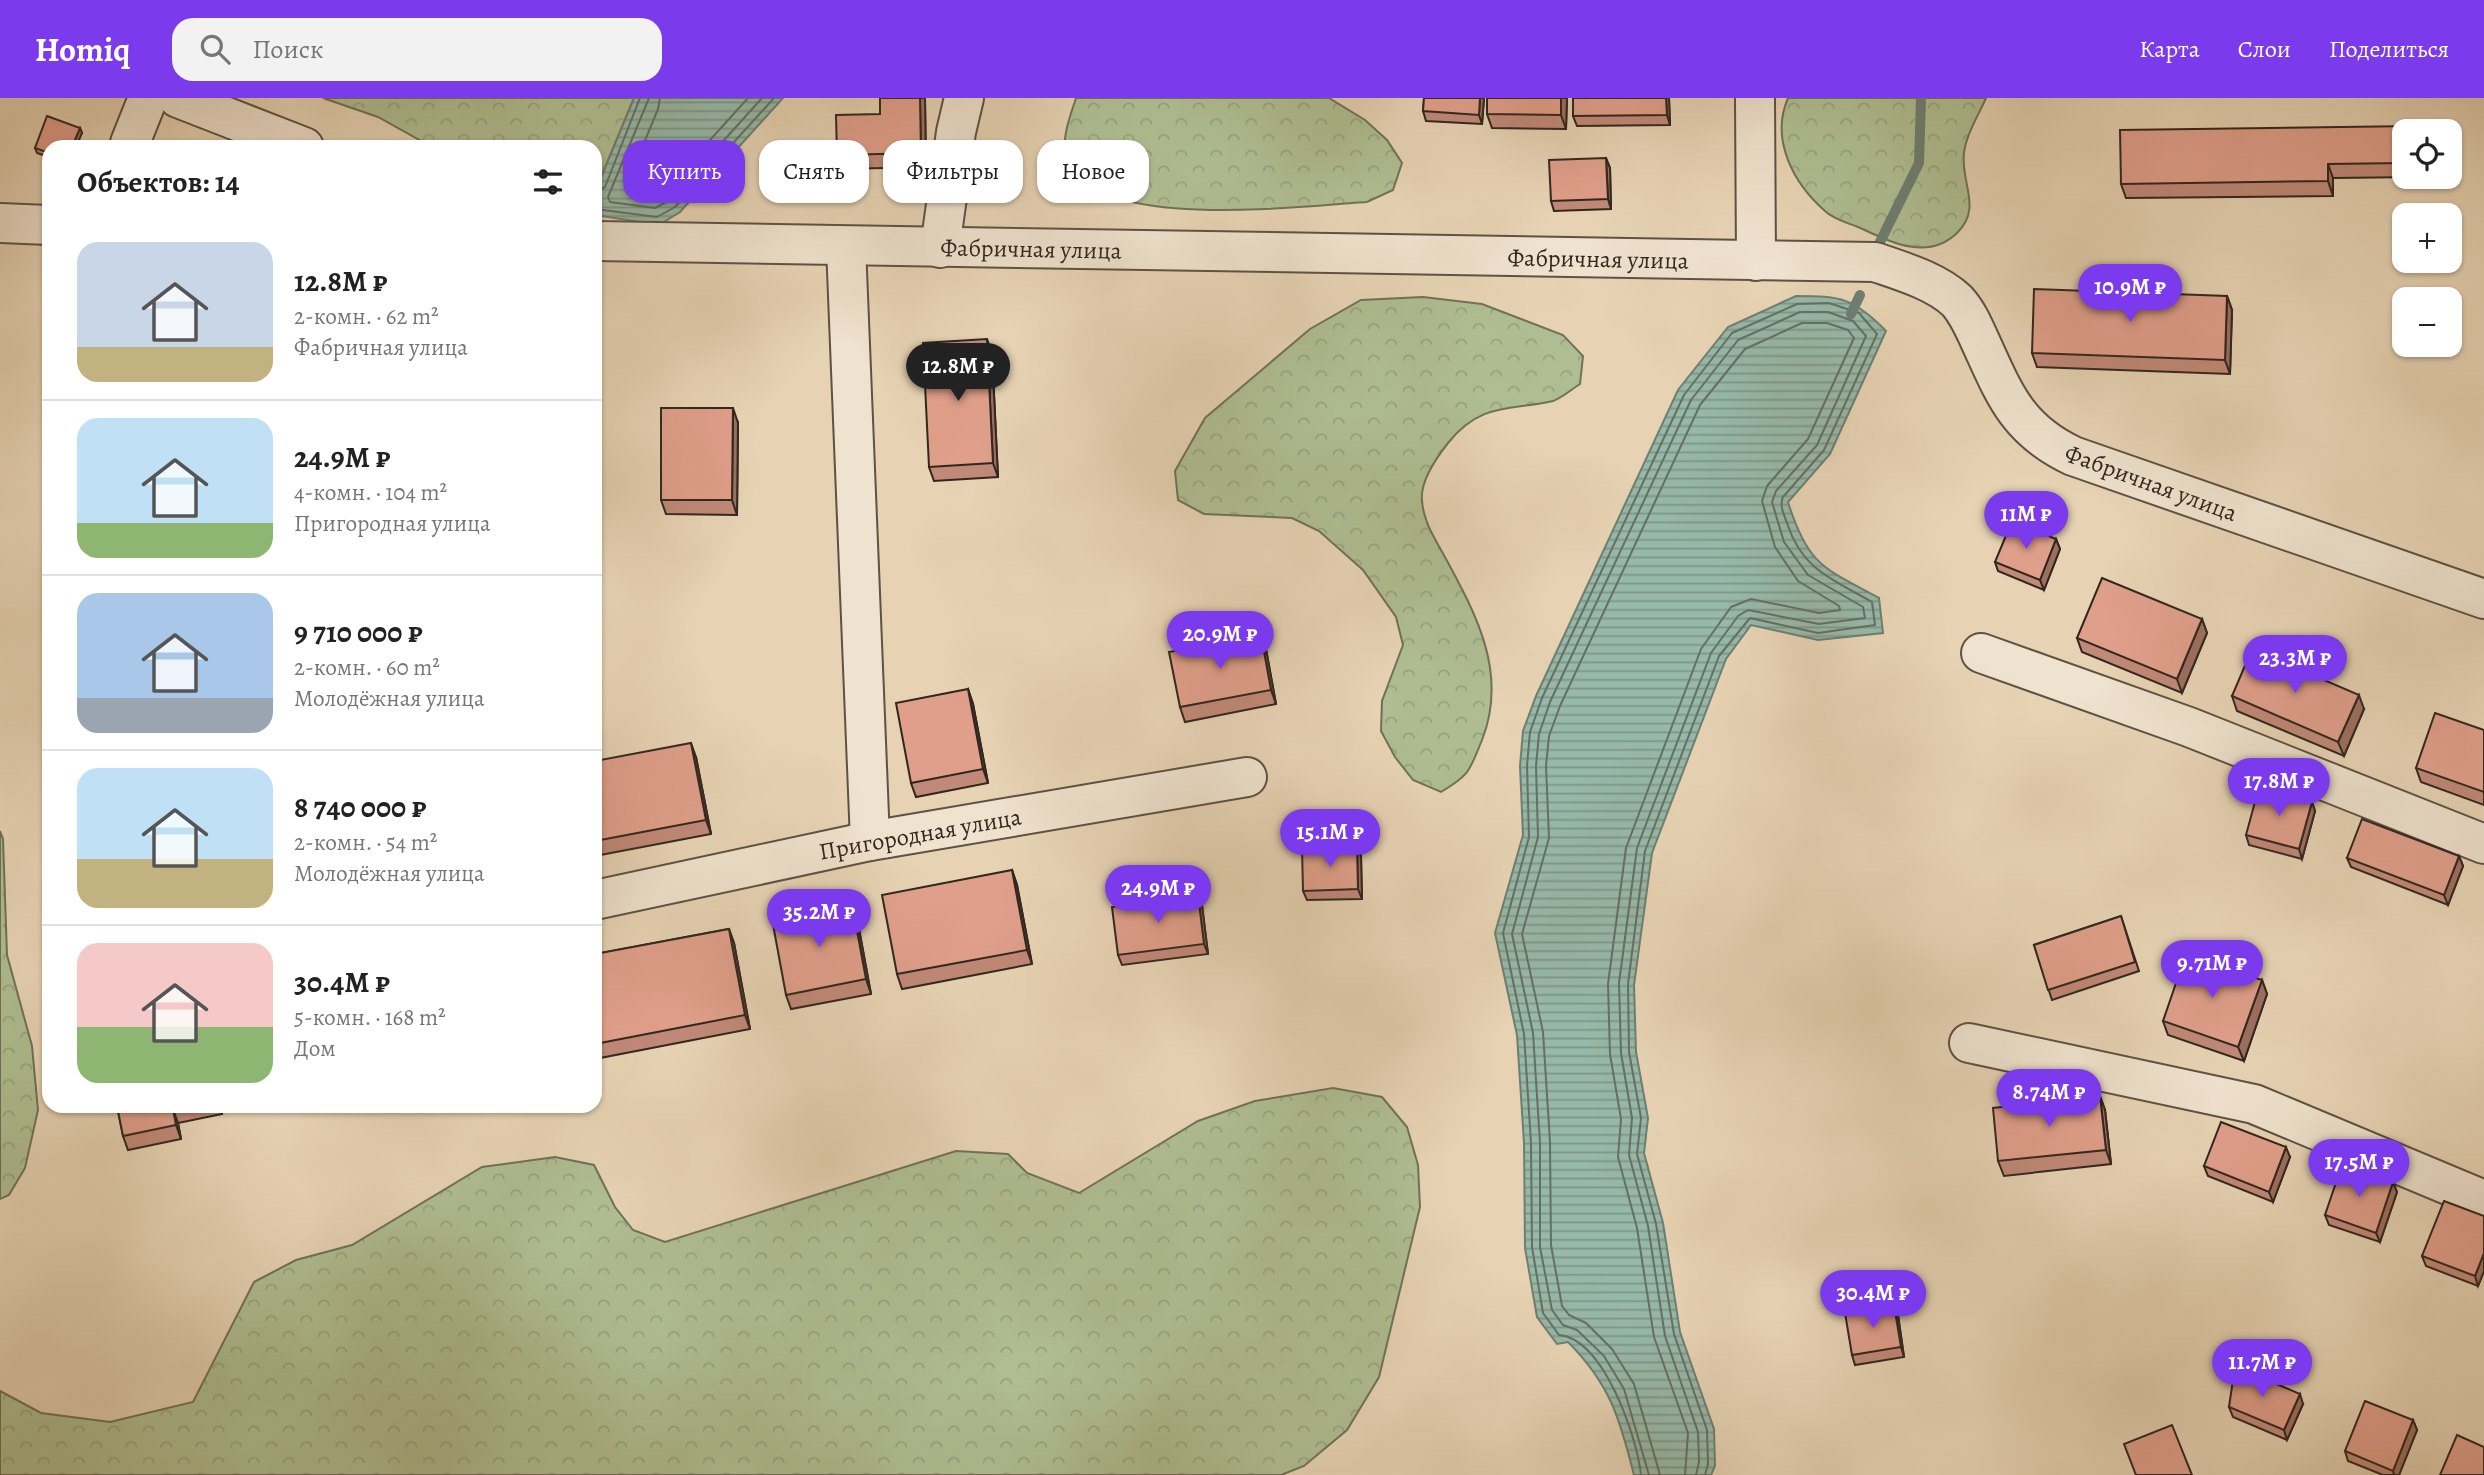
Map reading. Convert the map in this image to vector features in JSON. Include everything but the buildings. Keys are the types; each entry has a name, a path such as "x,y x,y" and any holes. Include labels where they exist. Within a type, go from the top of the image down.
{"street":[{"path":"131,140 148,98"},
{"path":"178,98 286,140"},
{"path":"940,248 956,132 964,98"},
{"path":"1755,98 1756,261"},
{"path":"0,223 42,225"},
{"name":"Фабричная улица","path":"602,241 1875,262 1929,283 1954,299 1967,313 2009,404 2046,443 2099,466 2484,599"},
{"path":"846,246 870,841"},
{"path":"1982,653 2189,727 2484,844"},
{"name":"Пригородная улица","path":"602,898 870,841 1247,777"},
{"path":"1969,1043 2254,1104 2484,1200"}],"green space":[{"path":"323,98 634,98 602,175 602,140 419,140 378,117"},
{"path":"1076,98 1329,98 1365,120 1387,140 1402,163 1393,190 1367,202 1250,210 1155,206 1141,203 1149,203 1149,140 1065,140"},
{"path":"1788,98 1986,98 1965,146 1964,164 1970,204 1965,224 1945,242 1921,248 1895,243 1828,214 1803,187 1788,159 1782,129"},
{"path":"1423,297 1482,304 1563,335 1583,356 1580,384 1560,398 1496,410 1484,414 1460,430 1439,455 1424,485 1422,500 1425,516 1478,624 1490,669 1492,692 1489,716 1471,765 1464,776 1441,792 1413,780 1395,757 1381,731 1382,701 1403,645 1396,617 1363,570 1319,531 1292,518 1204,514 1178,500 1175,471 1205,418 1310,329 1361,300"},
{"path":"0,831 3,839 7,955 32,1046 38,1110 25,1168 9,1195 0,1199"},
{"path":"1333,1088 1382,1097 1407,1127 1418,1165 1420,1207 1379,1377 1347,1430 1304,1466 1281,1475 0,1475 0,1391 41,1413 110,1422 193,1402 254,1282 296,1260 352,1245 482,1167 555,1157 594,1165 615,1207 633,1230 665,1242 956,1151 1008,1154 1027,1173 1079,1193 1198,1121 1255,1101"}],"water":[{"path":"634,98 783,98 745,140 623,140 623,203 688,203 680,212 659,225 602,216 602,175"},
{"path":"1796,296 1846,301 1865,312 1886,331 1830,454 1788,502 1803,540 1820,563 1879,598 1883,633 1818,640 1751,625 1726,659 1652,853 1634,985 1636,1052 1648,1118 1644,1153 1663,1223 1680,1332 1714,1429 1715,1466 1711,1475 1634,1475 1624,1436 1604,1388 1568,1342 1557,1344 1537,1317 1525,1248 1524,1143 1517,1035 1495,933 1523,835 1520,766 1523,731 1536,696 1678,390 1728,327"}],"waterway":[{"path":"1880,242 1919,163 1921,98"},
{"path":"1851,314 1860,295"}]}
